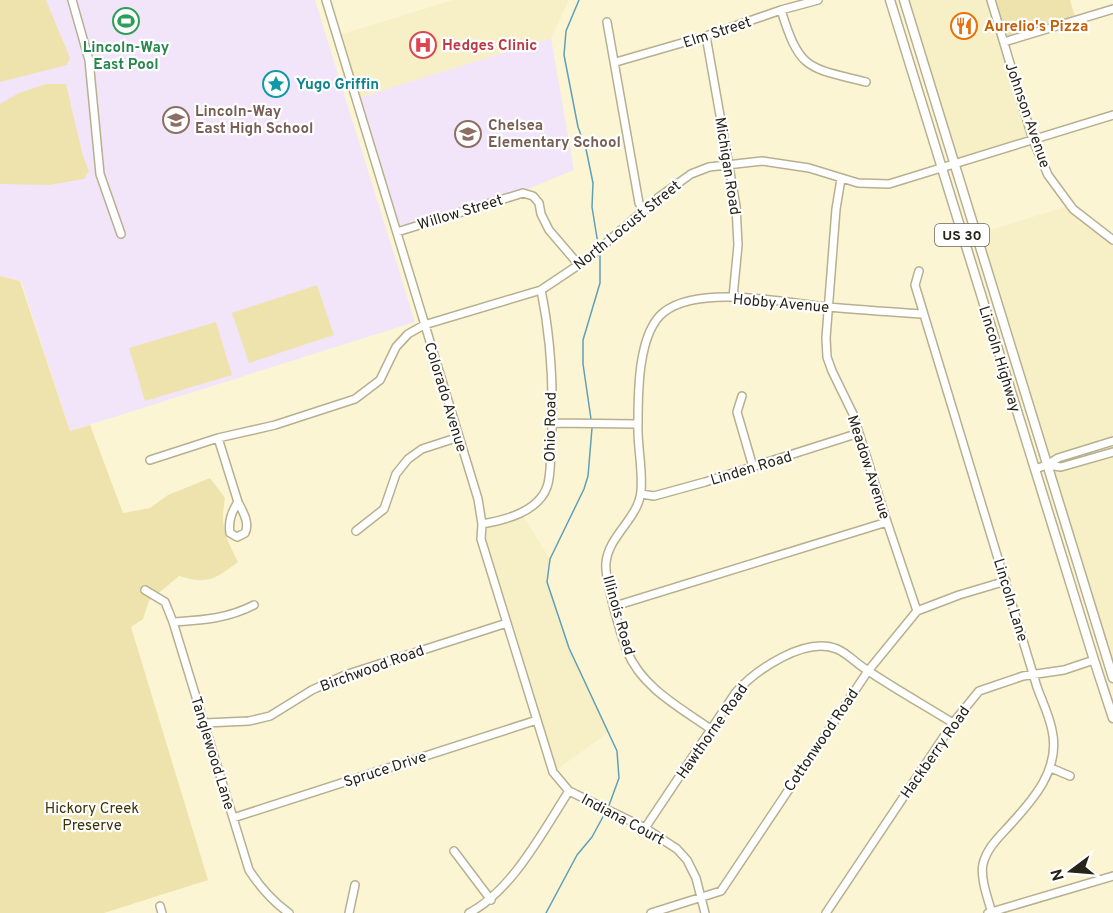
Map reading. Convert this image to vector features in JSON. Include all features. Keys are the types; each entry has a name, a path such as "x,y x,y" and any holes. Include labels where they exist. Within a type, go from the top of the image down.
{"main road":[{"name":"Lincoln Highway","path":"890,0 1113,718"},
{"name":"Lincoln Highway","path":"904,0 1113,678"}],"street":[{"path":"72,0 89,60 100,174 121,234"},
{"name":"Colorado Avenue","path":"326,0 478,499 482,524 481,539 553,772 569,791"},
{"name":"Elm Street","path":"616,62 818,0"},
{"name":"Johnson Avenue","path":"991,0 1033,140 1048,175 1071,206 1113,240"},
{"path":"1004,42 1113,9"},
{"path":"781,10 791,42 802,60 821,71 866,82"},
{"path":"607,22 616,62 639,203 644,211"},
{"name":"Michigan Road","path":"706,36 736,206 738,233 733,297"},
{"name":"North Locust Street","path":"150,460 218,438 275,425 355,399 380,380 396,347 408,334 424,325 541,290 590,258 659,197 691,174 709,167 755,161 773,162 809,168 841,179 868,184 889,184 1113,115"},
{"name":"Meadow Avenue","path":"841,179 836,209 828,307 827,357 853,414 917,611"},
{"name":"Willow Street","path":"397,231 523,193 533,196 539,203 541,214 549,230 579,265"},
{"name":"Lincoln Lane","path":"919,271 915,285 923,314 1052,730 1054,753 1051,768 1026,807 989,848 983,866 991,913"},
{"name":"Ohio Road","path":"482,524 501,521 524,512 537,502 547,488 553,423 549,329 541,290"},
{"name":"Hobby Avenue","path":"650,329 663,312 675,305 695,299 733,297 923,314"},
{"name":"Illinois Road","path":"650,329 642,353 638,424 641,494 634,510 611,546 606,562 606,578 627,651 639,674 657,692 712,730"},
{"path":"742,396 737,412 753,467"},
{"path":"553,423 638,424"},
{"name":"Linden Road","path":"641,494 654,496 859,433"},
{"path":"356,531 384,509 396,474 408,459 422,449 459,437"},
{"path":"218,438 238,502"},
{"path":"1035,469 1058,458 1113,441"},
{"path":"1047,465 1061,467 1113,452"},
{"path":"615,606 887,522"},
{"name":"Cottonwood Road","path":"651,913 721,891 868,670 917,611 958,595 1005,581"},
{"name":"Tanglewood Lane","path":"145,590 165,602 173,622 249,870 260,887 275,903 289,913"},
{"path":"173,622 217,619 238,613 254,605"},
{"name":"Birchwood Road","path":"205,723 249,721 270,716 312,690 345,675 507,623"},
{"name":"Hawthorne Road","path":"645,828 736,692 749,677 771,662 793,653 816,647 836,648 953,723"},
{"name":"Hackberry Road","path":"826,913 953,723 979,691 1033,674 1064,670 1094,660"},
{"name":"Spruce Drive","path":"233,818 537,720"},
{"path":"1051,768 1070,776"},
{"path":"469,913 491,900 508,881 569,791"},
{"name":"Indiana Court","path":"569,791 645,828 677,849 687,860 696,878 705,913"},
{"path":"454,851 491,900"},
{"path":"991,913 1113,876"},
{"path":"348,913 355,885"}],"shaded area":[{"name":"Lincoln-Way East High School","path":"0,0 315,0 415,322 70,431 21,281 0,276"},
{"path":"453,0 569,0 551,38 358,98 339,35"},
{"path":"906,0 989,0 1031,139 955,162"},
{"name":"Chelsea Elementary School","path":"551,38 574,170 525,190 398,229 358,98"},
{"path":"1068,206 1113,242 1113,667 977,234"},
{"path":"520,511 550,559 547,582 558,620 609,732 555,771 483,539 484,521"}],"green space":[{"path":"0,0 46,0 70,58 67,65 0,82"},
{"path":"993,0 1070,0 1075,17 1005,39"},
{"path":"46,84 66,84 83,156 89,171 84,179 49,185 0,184 0,104 19,93"},
{"name":"Hickory Creek Preserve","path":"0,276 20,281 70,431 90,425 123,513 150,508 168,495 210,478 225,498 223,524 238,562 211,579 197,580 179,576 149,601 143,619 131,627 208,880 104,913 0,913"},
{"path":"317,285 334,335 249,363 232,313"},
{"path":"216,322 232,375 145,401 129,348"}],"waterway":[{"path":"579,0 566,31 564,55 578,127 586,149 593,183 592,207 598,244"},
{"path":"591,419 583,364 583,340 600,283 600,254"},
{"path":"592,428 588,476 550,559 547,582 569,648 617,751 619,778 608,808"},
{"path":"546,913 577,855 592,837 605,813"}],"place":[{"name":"Lincoln-Way East Pool","path":"126,21"},
{"name":"Aurelio's Pizza","path":"964,26"},
{"name":"Hedges Clinic","path":"423,45"},
{"name":"Yugo Griffin","path":"276,84"},
{"name":"Lincoln-Way East High School","path":"176,120"},
{"name":"Chelsea Elementary School","path":"468,134"}]}
